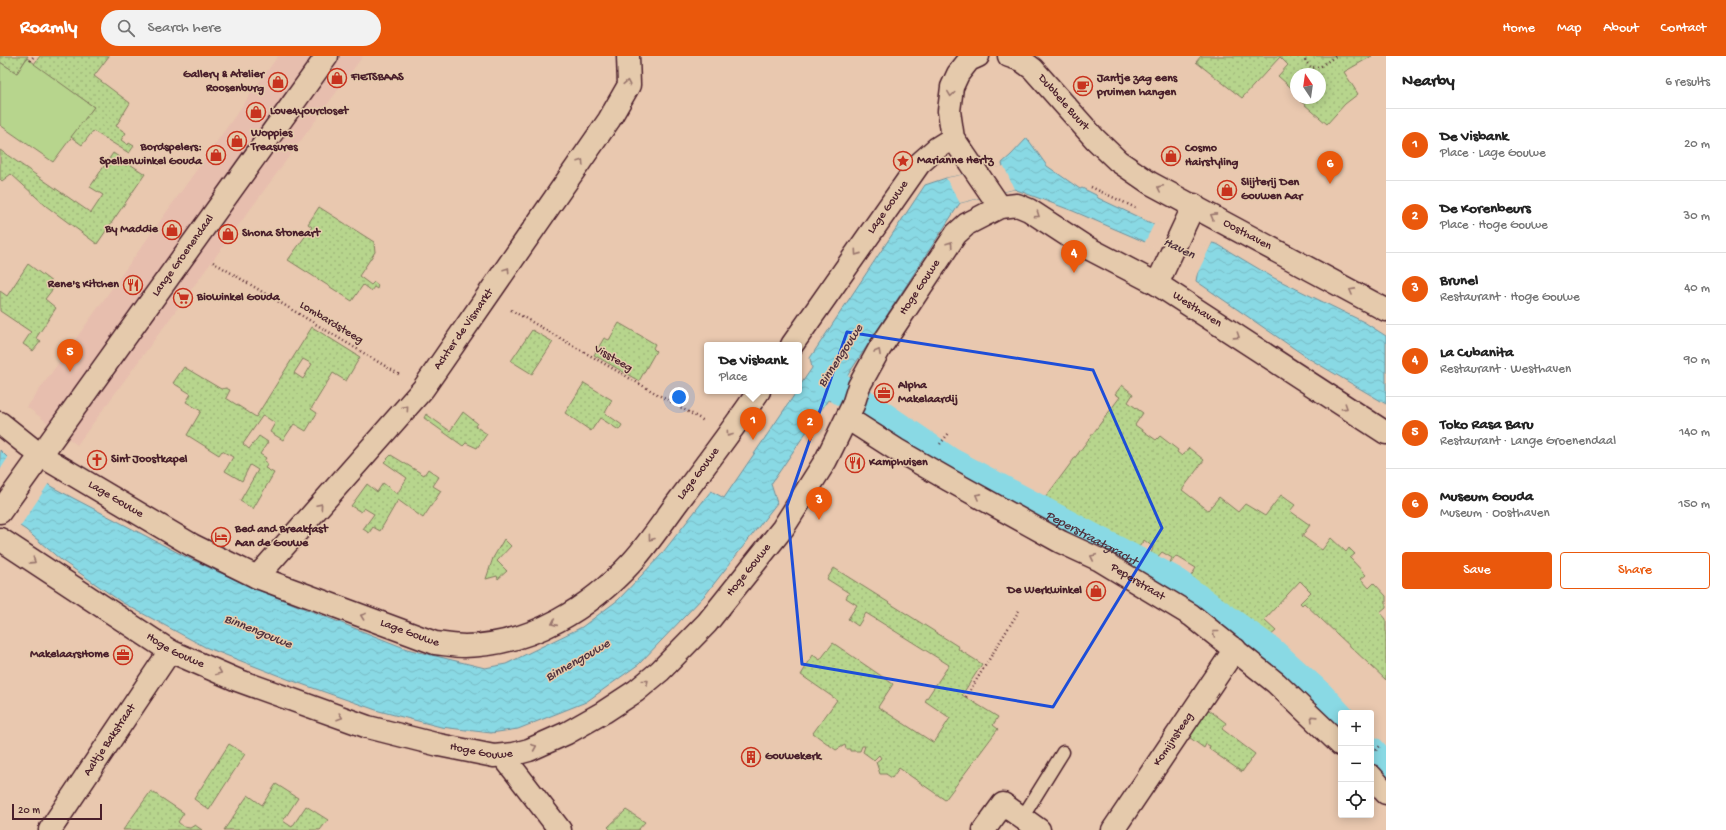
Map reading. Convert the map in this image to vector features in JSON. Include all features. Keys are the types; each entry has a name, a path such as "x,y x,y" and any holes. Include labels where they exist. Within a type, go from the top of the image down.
{"street":[{"name":"Lange Groenendaal","path":"0,512 327,56"},
{"name":"Achter de Vismarkt","path":"257,577 423,389 609,120 628,85 628,56"},
{"name":"Dubbele Buurt","path":"1010,56 1021,60 1033,69 1112,156"},
{"path":"971,57 958,74 952,87 949,111 953,138 996,201"},
{"name":"Lage Gouwe","path":"794,342 919,164 937,148 953,138"},
{"name":"Oosthaven","path":"1112,156 1150,183 1194,205 1386,310"},
{"name":"Westhaven","path":"996,201 1017,205 1029,210 1084,246 1157,284 1386,433"},
{"name":"Hoge Gouwe","path":"0,539 170,651 237,680 368,727 439,745 494,756 503,756 529,750 567,733 604,712 660,671 707,623 784,528 824,464 880,348 956,234 996,201"},
{"path":"1157,284 1194,205"},
{"name":"Lage Gouwe","path":"0,423 35,462 192,545 257,577 435,643 465,646 493,643 533,633 563,619 603,590 633,561 758,394"},
{"name":"Peperstraat","path":"853,403 897,450 1061,542 1100,560 1191,614 1276,683 1338,742"},
{"name":"Komijnsteeg","path":"1113,830 1235,649"},
{"name":"Aaltje Bakstraat","path":"50,830 170,651"},
{"path":"503,756 560,830"},
{"path":"1374,779 1386,793"},
{"path":"984,830 1003,804 1030,824"}],"lane":[{"path":"1030,824 1064,752"}],"path":[{"path":"30,61 34,56"},
{"path":"1304,56 1306,62 1312,68 1320,66 1336,56"},
{"path":"1091,187 1137,208"},
{"path":"1107,190 1109,195"},
{"name":"Lombardsteeg","path":"189,247 423,389"},
{"name":"Vissteeg","path":"488,297 643,387 729,434"},
{"path":"941,443 949,433"},
{"path":"966,697 1020,608"}],"highlighted area":[{"path":"847,332 1093,370 1162,528 1053,707 802,664 787,506"}],"shaded area":[{"path":"278,56 363,56 77,445 27,407"}],"green space":[{"path":"0,56 28,56 17,73 0,62"},
{"path":"40,56 109,56 94,76 130,103 116,126 126,133 121,140 128,145 129,143 134,146 129,153 93,131 82,145 71,137 94,107 34,64"},
{"path":"1201,56 1372,56 1344,72 1358,94 1345,104 1327,124 1304,104 1326,104 1326,68 1290,68 1290,87 1278,76 1288,65 1280,57 1242,98 1196,62"},
{"path":"27,58 94,107 53,162 0,125 0,62 17,73"},
{"path":"0,150 91,213 103,195 90,187 113,153 145,174 97,244 46,206 11,174 2,181 0,179"},
{"path":"319,207 374,242 375,252 359,276 371,285 374,282 378,285 377,289 374,287 371,291 363,285 352,301 288,260 312,227 308,224"},
{"path":"28,264 56,285 45,299 56,308 36,338 41,341 33,351 23,344 31,332 0,311 0,291 7,296"},
{"path":"619,323 655,344 653,348 656,351 639,381 594,355 604,338 609,340"},
{"path":"312,327 360,357 346,381 333,373 311,409 317,413 306,431 294,424 283,440 270,432 275,423 263,415 243,444 249,449 259,436 268,442 260,454 266,458 264,461 268,464 265,468 274,473 253,509 240,501 258,470 250,465 242,481 225,471 233,457 222,451 219,455 187,435 201,411 186,402 191,394 173,383 184,367 221,389 226,388 230,390 226,398 256,417","holes":["303,359 312,364 303,379 294,373"]},
{"path":"532,330 553,342 532,374 511,361"},
{"path":"584,383 612,400 605,413 622,425 619,430 600,418 591,431 565,413"},
{"path":"1122,385 1133,394 1128,402 1143,413 1135,425 1156,440 1160,436 1178,450 1177,452 1182,456 1189,448 1204,460 1182,490 1208,510 1219,497 1238,512 1245,504 1265,516 1281,495 1295,505 1290,511 1310,525 1302,536 1322,550 1331,538 1346,552 1349,548 1355,554 1350,558 1366,575 1361,579 1369,588 1374,583 1386,596 1386,607 1380,612 1386,619 1386,680 1304,603 1302,605 1300,603 1311,592 1300,581 1264,620 1276,631 1270,636 1189,579 1196,568 1176,556 1168,567 1172,558 1162,552 1155,560 1150,557 1153,547 1144,540 1137,550 1120,543 1042,502 1120,397 1115,394"},
{"path":"463,412 477,423 475,426 487,434 477,448 466,443 463,446 424,418 426,414 450,431"},
{"path":"391,455 424,475 428,469 439,477 433,486 441,491 423,518 398,500 380,531 373,527 369,533 363,529 374,514 364,508 361,512 351,506 367,484 377,492 383,483 397,494 407,478 384,462"},
{"path":"504,539 511,546 497,561 507,571 498,579 497,576 486,579 493,558"},
{"path":"834,568 959,647 958,649 982,664 962,695 998,717 993,725 998,729 945,800 899,768 892,778 886,774 880,774 876,762 881,758 879,755 874,760 863,752 865,746 862,746 860,751 850,751 850,749 846,749 845,745 836,750 813,733 837,700 801,675 813,655 820,660 833,643 893,684 878,707 934,743 950,718 925,701 949,665 866,613 858,626 848,619 857,605 846,598 849,593 827,579"},
{"path":"1205,707 1226,723 1222,729 1255,754 1242,772 1209,749 1210,746 1206,744 1204,748 1186,735"},
{"path":"229,744 245,754 209,810 194,799"},
{"path":"276,784 298,798 283,821 292,827 306,806 328,820 320,830 224,830 248,795 262,805"},
{"path":"151,791 184,813 178,822 184,827 190,828 195,825 202,830 123,830"},
{"path":"626,810 645,822 638,830 611,830 608,827"}],"water":[{"path":"1027,138 1047,166 1080,189 1082,188 1096,195 1098,198 1208,250 1212,243 1217,244 1274,278 1364,322 1386,336 1386,404 1308,358 1196,281 1198,270 1145,242 1073,211 1014,189 960,203 831,401 828,400 771,484 777,503 706,594 639,664 586,702 518,729 491,733 441,727 379,711 290,680 205,647 123,603 61,560 26,530 0,513 0,450 8,458 52,487 186,557 263,592 407,649 485,668 506,664 582,627 618,600 660,556 711,491 724,498 795,394 802,394 802,383 812,368 810,358 925,185 946,178 1003,167 1002,163"}],"pier":[{"path":"1004,166 1014,189 960,203 946,178"},
{"path":"1155,222 1208,248 1210,242 1212,243 1196,276 1194,275 1196,271 1144,244"},
{"path":"9,456 49,483 19,528 0,515 0,470"}],"waterway":[{"name":"Peperstraatgracht","path":"825,381 833,384 853,397 950,463 1172,581 1269,651 1318,695 1338,717"},
{"name":"Peperstraatgracht","path":"1374,755 1386,769"}],"place":[{"name":"FIETSBAAS","path":"337,78"},
{"name":"Gallery & Atelier Roosenburg","path":"278,82"},
{"name":"Jantje zag eens pruimen hangen","path":"1083,86"},
{"name":"Love4yourcloset","path":"256,112"},
{"name":"Woppies Treasures","path":"237,141"},
{"name":"Bordspelers: Spellenwinkel Gouda","path":"216,155"},
{"name":"Cosmo Hairstyling","path":"1171,156"},
{"name":"Marianne Hertz","path":"903,161"},
{"name":"Museum Gouda","path":"1330,184"},
{"name":"Slijterij Den Gouwen Aar","path":"1227,190"},
{"name":"By Maddie","path":"172,230"},
{"name":"Shona Stoneart","path":"228,234"},
{"name":"La Cubanita","path":"1074,273"},
{"name":"Rene's Kitchen","path":"133,285"},
{"name":"Biowinkel Gouda","path":"183,298"},
{"name":"Toko Rasa Baru","path":"70,372"},
{"name":"Alpha Makelaardij","path":"884,393"},
{"name":"De Visbank","path":"753,440"},
{"name":"De Korenbeurs","path":"810,442"},
{"name":"Sint Joostkapel","path":"97,460"},
{"name":"Kamphuisen","path":"855,463"},
{"name":"Brunel","path":"819,520"},
{"name":"Bed and Breakfast Aan de Gouwe","path":"221,537"},
{"name":"De Werkwinkel","path":"1096,591"},
{"name":"MakelaarsHome","path":"123,655"},
{"name":"Gouwekerk","path":"751,757"}],"water label":[{"name":"Haven","path":"1179,249"},
{"name":"Binnengouwe","path":"841,356"},
{"name":"Binnengouwe","path":"258,632"},
{"name":"Binnengouwe","path":"578,661"}]}
